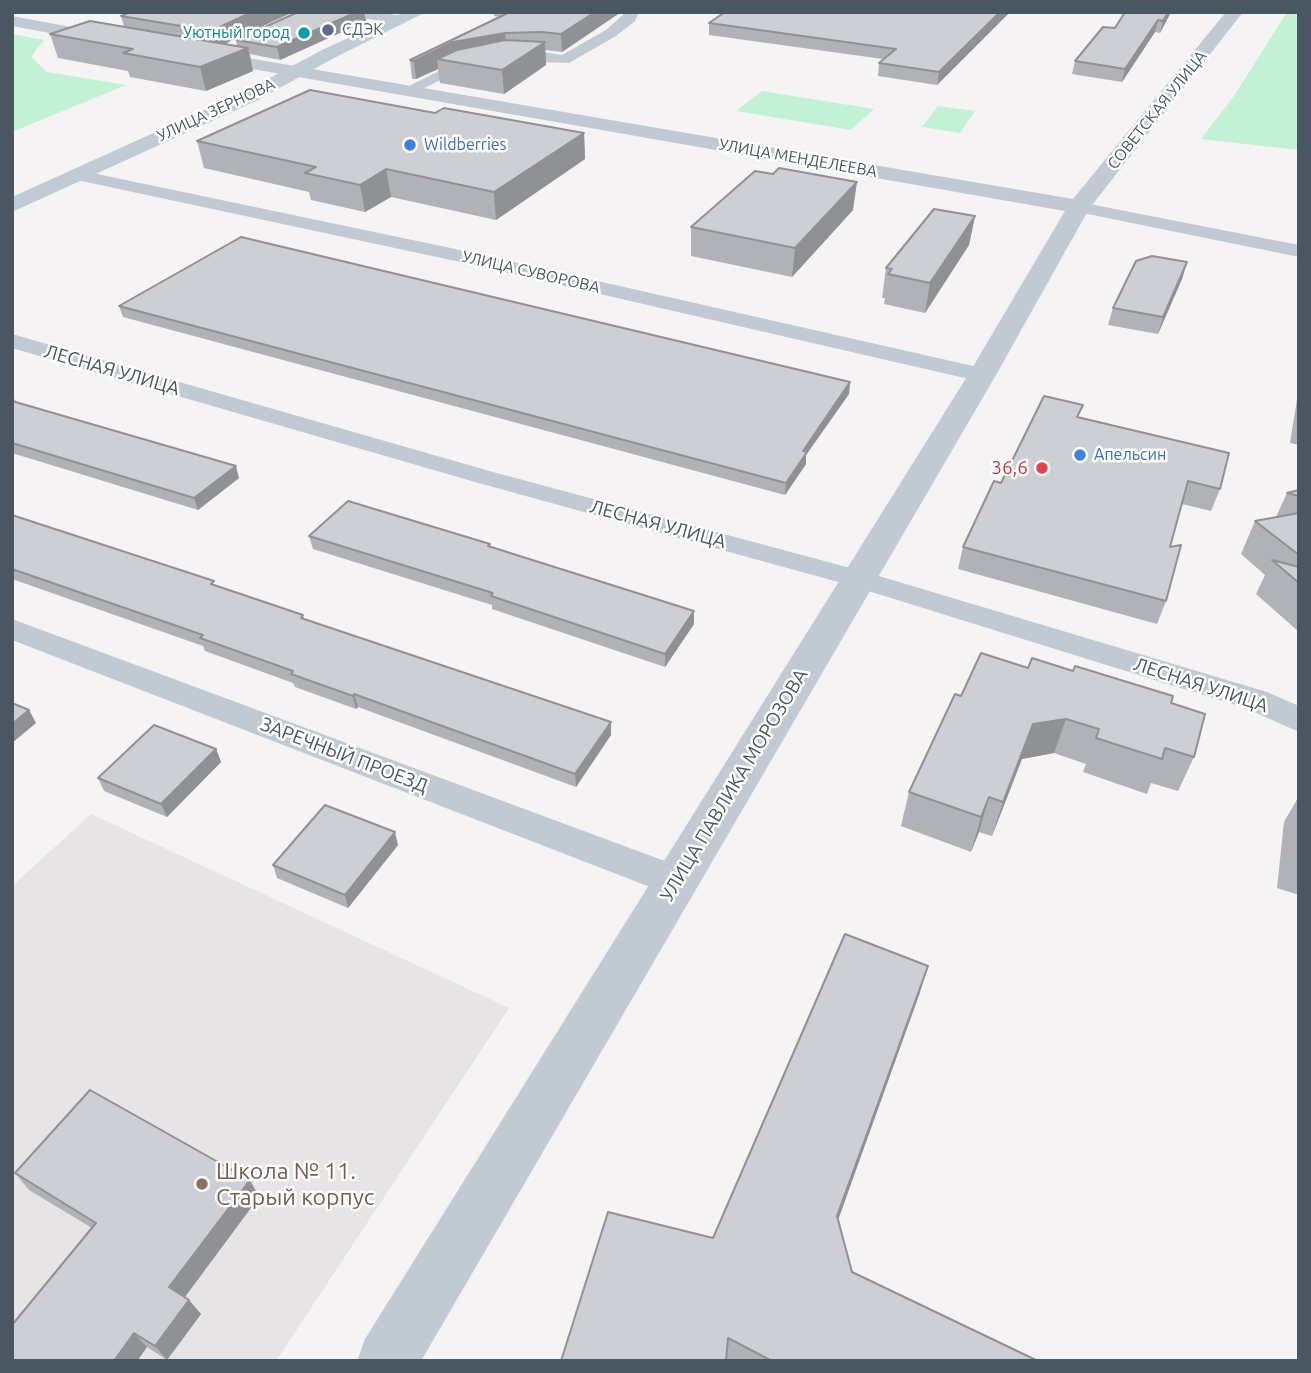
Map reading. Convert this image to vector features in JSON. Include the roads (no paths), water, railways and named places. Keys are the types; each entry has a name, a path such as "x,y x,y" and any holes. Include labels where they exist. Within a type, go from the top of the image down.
{"main road":[{"name":"УЛИЦА ЗЕРНОВА","path":"12,205 249,97 410,16"}],"street":[{"path":"348,12 410,16"},
{"path":"407,91 455,67 507,57 542,56 564,60 611,33 630,18 633,12"},
{"name":"СОВЕТСКАЯ УЛИЦА","path":"1079,207 1235,12"},
{"path":"12,21 133,43"},
{"path":"210,57 232,47"},
{"name":"УЛИЦА МЕНДЕЛЕЕВА","path":"179,51 1079,207 1299,251"},
{"name":"УЛИЦА СУВОРОВА","path":"78,175 465,257 982,375"},
{"name":"УЛИЦА ПАВЛИКА МОРОЗОВА","path":"387,1361 982,375 1079,207"},
{"name":"ЛЕСНАЯ УЛИЦА","path":"12,341 471,473 859,579 1256,700 1299,720"},
{"name":"ЗАРЕЧНЫЙ ПРОЕЗД","path":"12,629 676,881"}],"place":[{"name":"СДЭК","path":"328,30"},
{"name":"Уютный город","path":"304,33"},
{"name":"Wildberries","path":"410,145"},
{"name":"Апельсин","path":"1080,455"},
{"name":"36,6","path":"1042,468"},
{"name":"Школа № 11. Старый корпус","path":"202,1184"}]}
